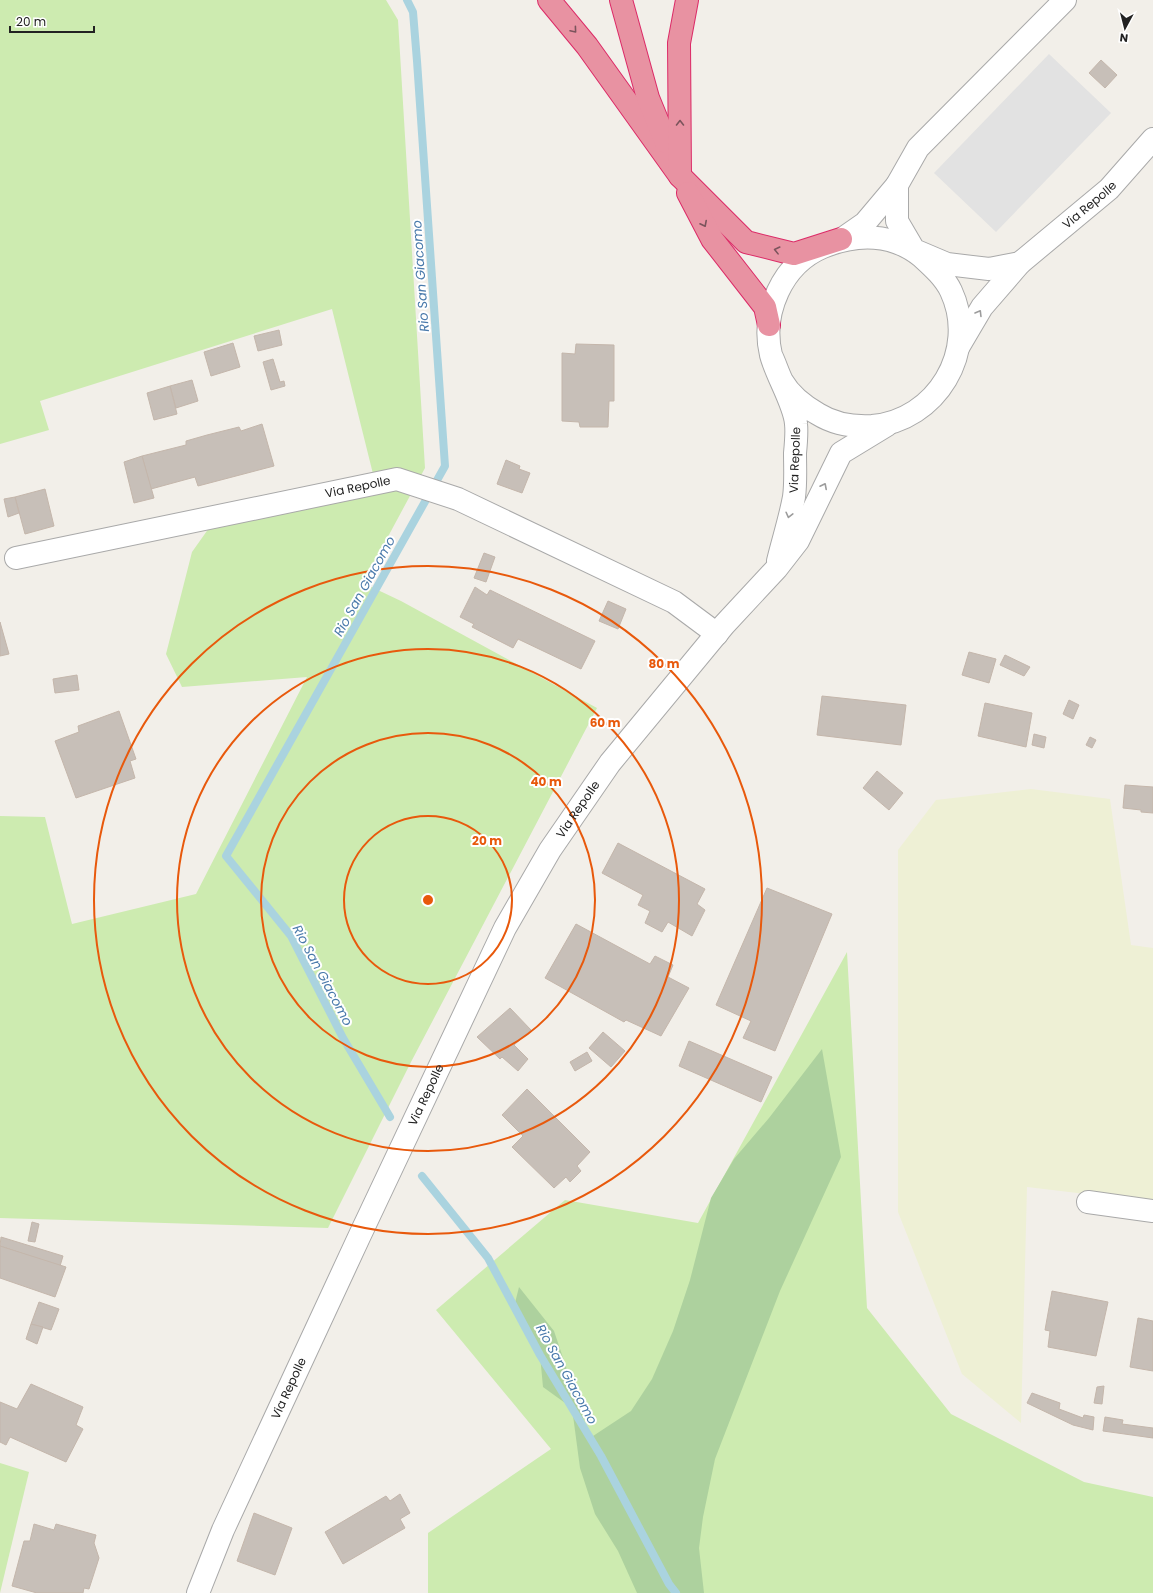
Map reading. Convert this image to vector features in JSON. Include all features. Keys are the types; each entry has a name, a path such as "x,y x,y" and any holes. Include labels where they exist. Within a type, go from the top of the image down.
{"highway":[{"path":"549,0 587,46 680,176 746,242 794,254 841,239"},
{"path":"621,0 648,98 680,176 712,239 765,307 768,325"},
{"path":"680,176 680,43 687,0"}],"street":[{"path":"841,239 865,223 897,185 918,148 1065,0"},
{"name":"Via Repolle","path":"198,1593 223,1530 265,1438 505,928 550,850 610,763 717,634 777,568 798,541 841,453 887,425 913,414 935,396 951,373 959,346 982,307 1020,263 1108,189 1153,140"},
{"path":"897,185 897,221 914,250"},
{"name":"Via Repolle","path":"777,568 794,496 796,422 771,355 768,325 775,296 791,271 813,251 841,239 866,236 891,240 948,264 989,269 1020,263"},
{"name":"Via Repolle","path":"914,250 935,268 951,291 959,318 959,346"},
{"name":"Via Repolle","path":"771,355 783,382 802,405 828,420 857,427 887,425"},
{"name":"Via Repolle","path":"16,558 397,479 458,499 674,602 717,634"},
{"path":"1088,1202 1153,1211"}],"green space":[{"path":"0,0 386,0 398,20 425,468 363,583 401,601 597,708 411,1062 328,1228 0,1218 0,816 45,817 72,924 196,894 307,677 182,687 166,654 192,552 209,528 378,494 332,309 40,401 49,430 0,444"},
{"path":"1031,789 1110,799 1131,945 1153,948 1153,1202 1027,1187 1021,1423 962,1374 898,1212 898,850 936,800"},
{"path":"847,952 867,1308 951,1414 1084,1482 1153,1497 1153,1593 428,1593 428,1533 551,1449 436,1310 565,1200 698,1223"},
{"path":"822,1049 841,1157 780,1291 715,1459 703,1517 699,1548 704,1593 637,1593 618,1551 595,1514 580,1468 572,1408 543,1387 540,1355 514,1307 519,1287 554,1331 590,1438 631,1411 652,1379 673,1331 690,1280 711,1198 734,1159 769,1118"},
{"path":"0,1463 29,1472 0,1593"}],"shaded area":[{"path":"1049,54 1111,113 996,232 934,173"}],"building":[{"path":"1101,60 1117,75 1105,88 1089,73"},
{"path":"279,330 282,345 258,351 254,336"},
{"path":"233,343 240,367 211,376 204,352"},
{"path":"576,344 614,345 614,401 609,401 608,427 580,427 579,422 562,421 562,353 575,354"},
{"path":"273,359 280,382 284,381 285,386 271,390 263,362"},
{"path":"192,380 198,401 176,408 170,386"},
{"path":"170,386 177,414 154,420 147,393"},
{"path":"262,424 274,466 198,486 195,477 151,489 142,456 186,445 186,441 207,435 239,427 241,431"},
{"path":"142,456 154,498 134,503 124,462"},
{"path":"506,460 520,466 519,469 530,473 522,493 497,484"},
{"path":"45,489 54,526 25,534 15,497"},
{"path":"15,497 19,513 8,517 4,499"},
{"path":"484,553 495,557 486,582 474,578"},
{"path":"475,587 487,595 490,590 595,641 581,669 518,639 513,648 472,627 474,624 460,617"},
{"path":"608,601 626,609 618,629 599,621"},
{"path":"0,622 9,654 0,656"},
{"path":"969,652 996,659 989,683 962,675"},
{"path":"1005,655 1030,667 1024,676 1000,665"},
{"path":"77,675 79,690 55,693 53,679"},
{"path":"822,696 906,705 901,745 817,735"},
{"path":"1069,700 1079,705 1073,719 1063,714"},
{"path":"985,703 1032,713 1026,747 978,736"},
{"path":"119,711 136,759 130,761 135,778 76,798 55,741 79,732 78,726"},
{"path":"1034,734 1046,737 1044,748 1032,745"},
{"path":"1090,737 1096,740 1092,748 1086,745"},
{"path":"877,771 903,793 889,810 863,788"},
{"path":"1125,785 1153,787 1153,813 1123,808"},
{"path":"618,843 705,889 697,904 705,910 692,936 668,922 662,932 645,923 650,911 638,905 643,895 602,873"},
{"path":"767,888 832,914 775,1051 743,1038 751,1021 716,1005"},
{"path":"576,924 650,964 655,956 673,965 668,977 689,988 661,1036 626,1020 624,1022 545,978"},
{"path":"510,1008 531,1030 514,1045 528,1059 518,1071 502,1057 500,1059 477,1037"},
{"path":"603,1032 625,1051 611,1067 589,1048"},
{"path":"689,1041 772,1077 761,1102 679,1066"},
{"path":"587,1052 592,1061 575,1071 570,1062"},
{"path":"527,1089 590,1152 577,1166 581,1171 570,1182 566,1177 554,1188 512,1147 523,1136 502,1115"},
{"path":"32,1222 39,1224 35,1242 28,1241"},
{"path":"1,1237 63,1256 60,1266 0,1246"},
{"path":"0,1246 66,1267 55,1297 0,1278"},
{"path":"1052,1291 1108,1302 1096,1356 1048,1347 1050,1331 1045,1330"},
{"path":"39,1302 59,1309 51,1330 31,1324"},
{"path":"1138,1318 1153,1321 1153,1371 1130,1367"},
{"path":"31,1324 43,1327 37,1344 26,1339"},
{"path":"31,1384 83,1407 76,1425 83,1429 66,1462 10,1437 6,1445 0,1442 0,1402 17,1409"},
{"path":"1104,1386 1102,1404 1094,1403 1097,1387"},
{"path":"1032,1393 1060,1403 1059,1409 1083,1418 1084,1415 1094,1417 1093,1430 1073,1425 1027,1403"},
{"path":"1105,1417 1123,1420 1122,1424 1153,1428 1153,1438 1103,1431"},
{"path":"400,1494 410,1513 400,1519 405,1528 343,1564 325,1532 386,1496 390,1501"},
{"path":"254,1513 292,1528 275,1575 237,1561"},
{"path":"34,1524 54,1530 56,1524 96,1535 94,1543 99,1558 89,1589 84,1588 83,1593 37,1593 12,1586 24,1541 30,1541"}],"waterway":[{"name":"Rio San Giacomo","path":"390,1117 343,1038 291,936 226,856 445,466 417,61 413,12 407,0"},
{"name":"Rio San Giacomo","path":"422,1176 488,1258 540,1355 601,1456 669,1584 676,1593"}]}
